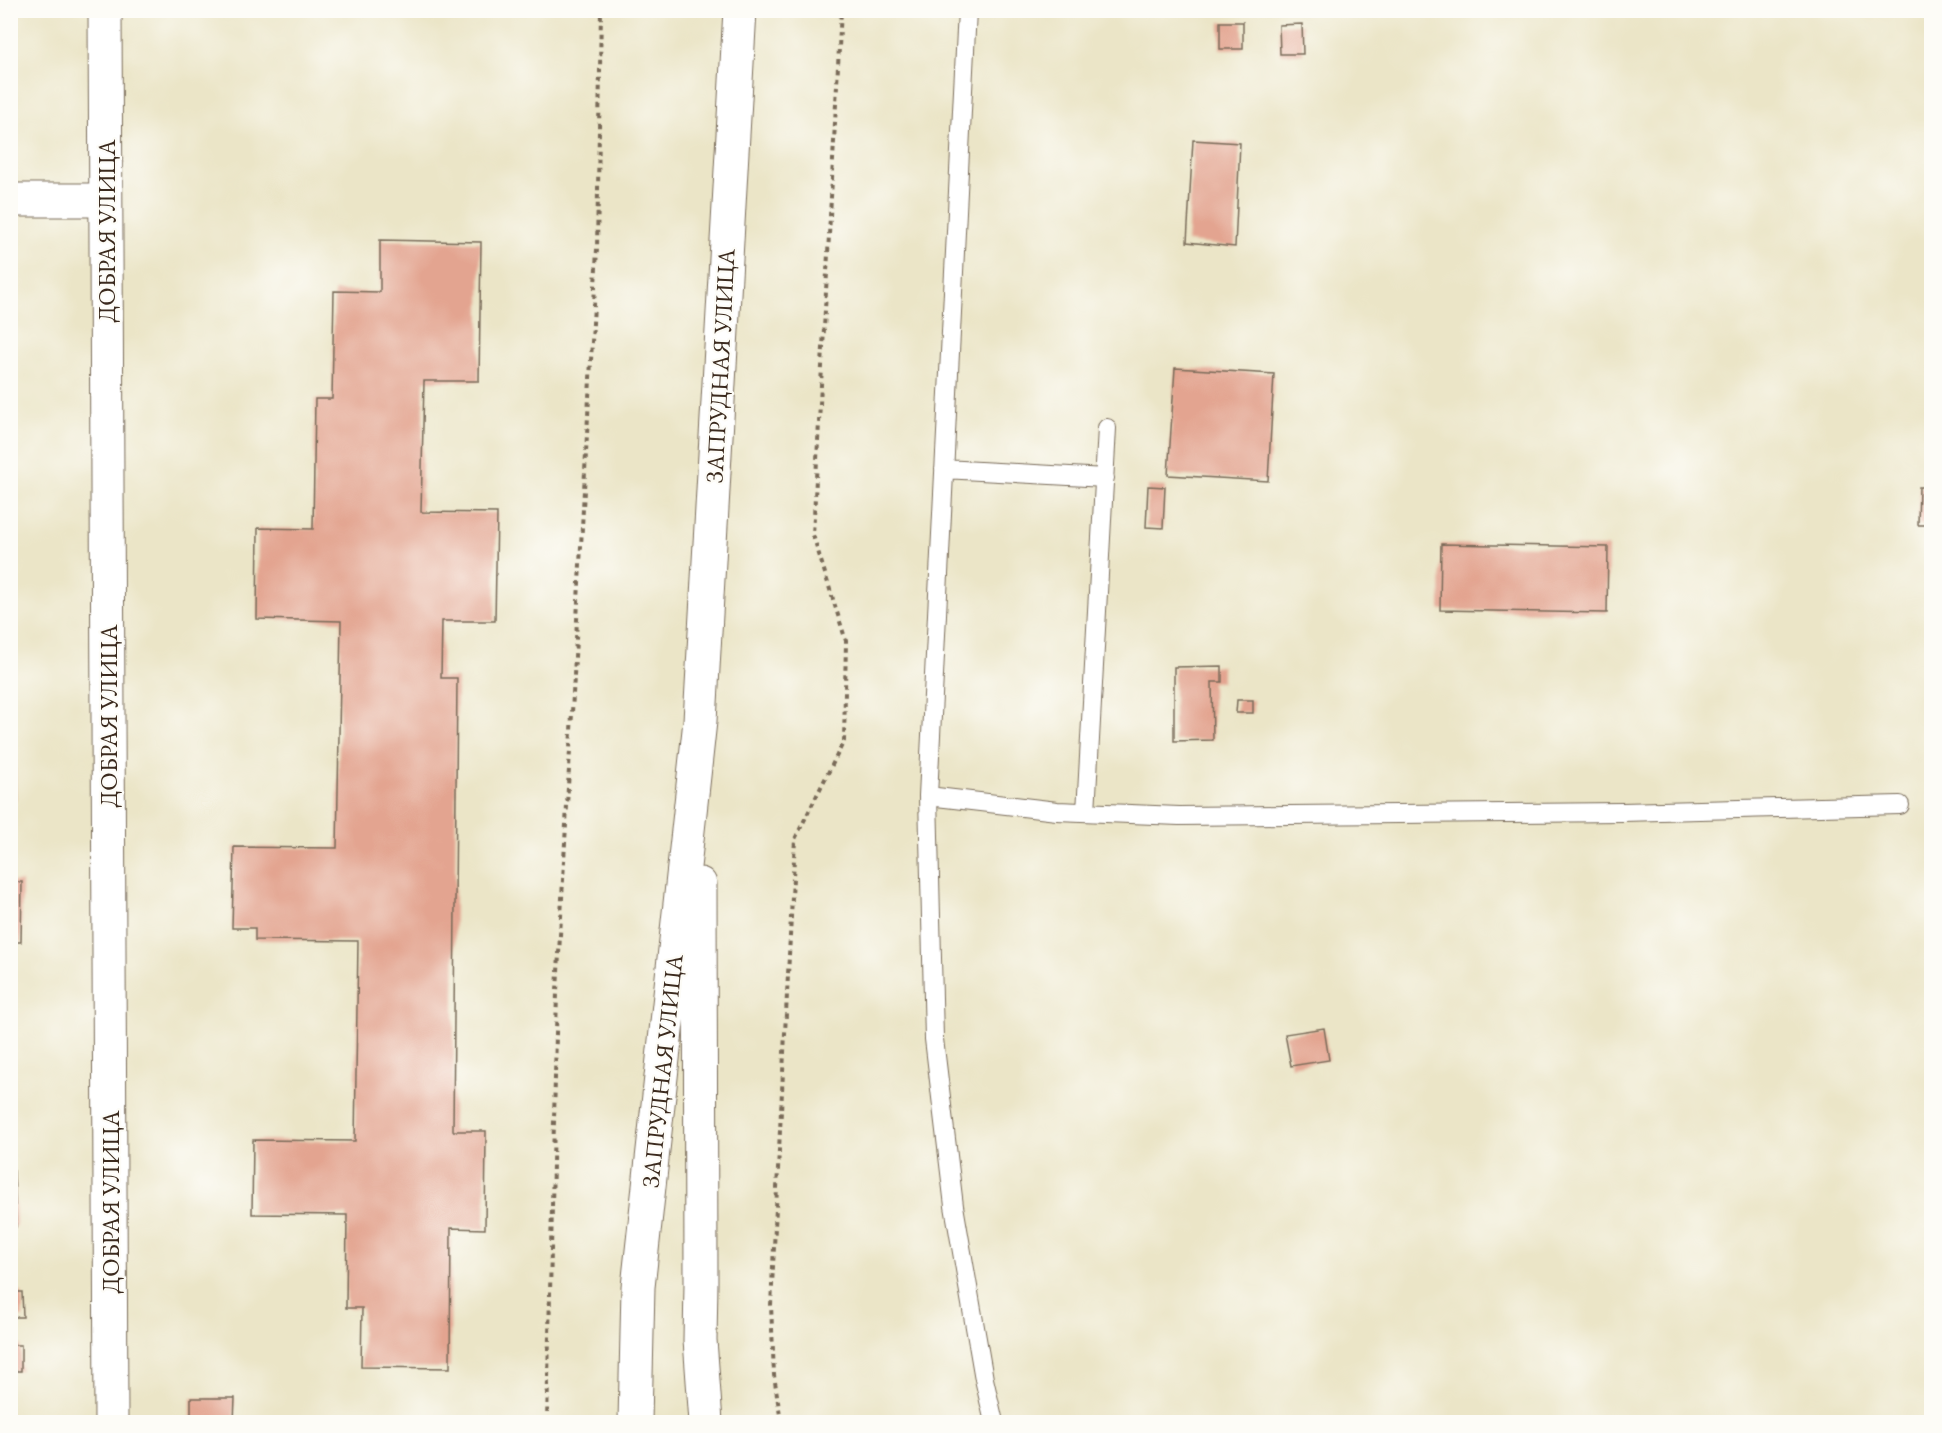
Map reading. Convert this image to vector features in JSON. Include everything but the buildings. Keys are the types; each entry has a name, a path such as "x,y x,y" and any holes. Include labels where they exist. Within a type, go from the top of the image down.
{"main road":[{"name":"ДОБРАЯ УЛИЦА","path":"105,10 111,1422"},
{"name":"ЗАПРУДНАЯ УЛИЦА","path":"635,1422 638,1287 700,721 740,10"},
{"path":"10,200 105,200"},
{"name":"ЗАПРУДНАЯ УЛИЦА","path":"700,721 700,1340 706,1422"}],"lane":[{"path":"967,10 928,796 934,1039 954,1206 984,1379 994,1422"},
{"path":"1086,812 1107,428"},
{"path":"944,469 1105,478"},
{"path":"928,796 1086,812 1179,816 1622,812 1900,805"}],"path":[{"path":"547,1422 557,991 597,249 601,10"},
{"path":"781,1422 774,1375 771,1305 795,839 844,741 846,641 813,536 841,10"}]}
